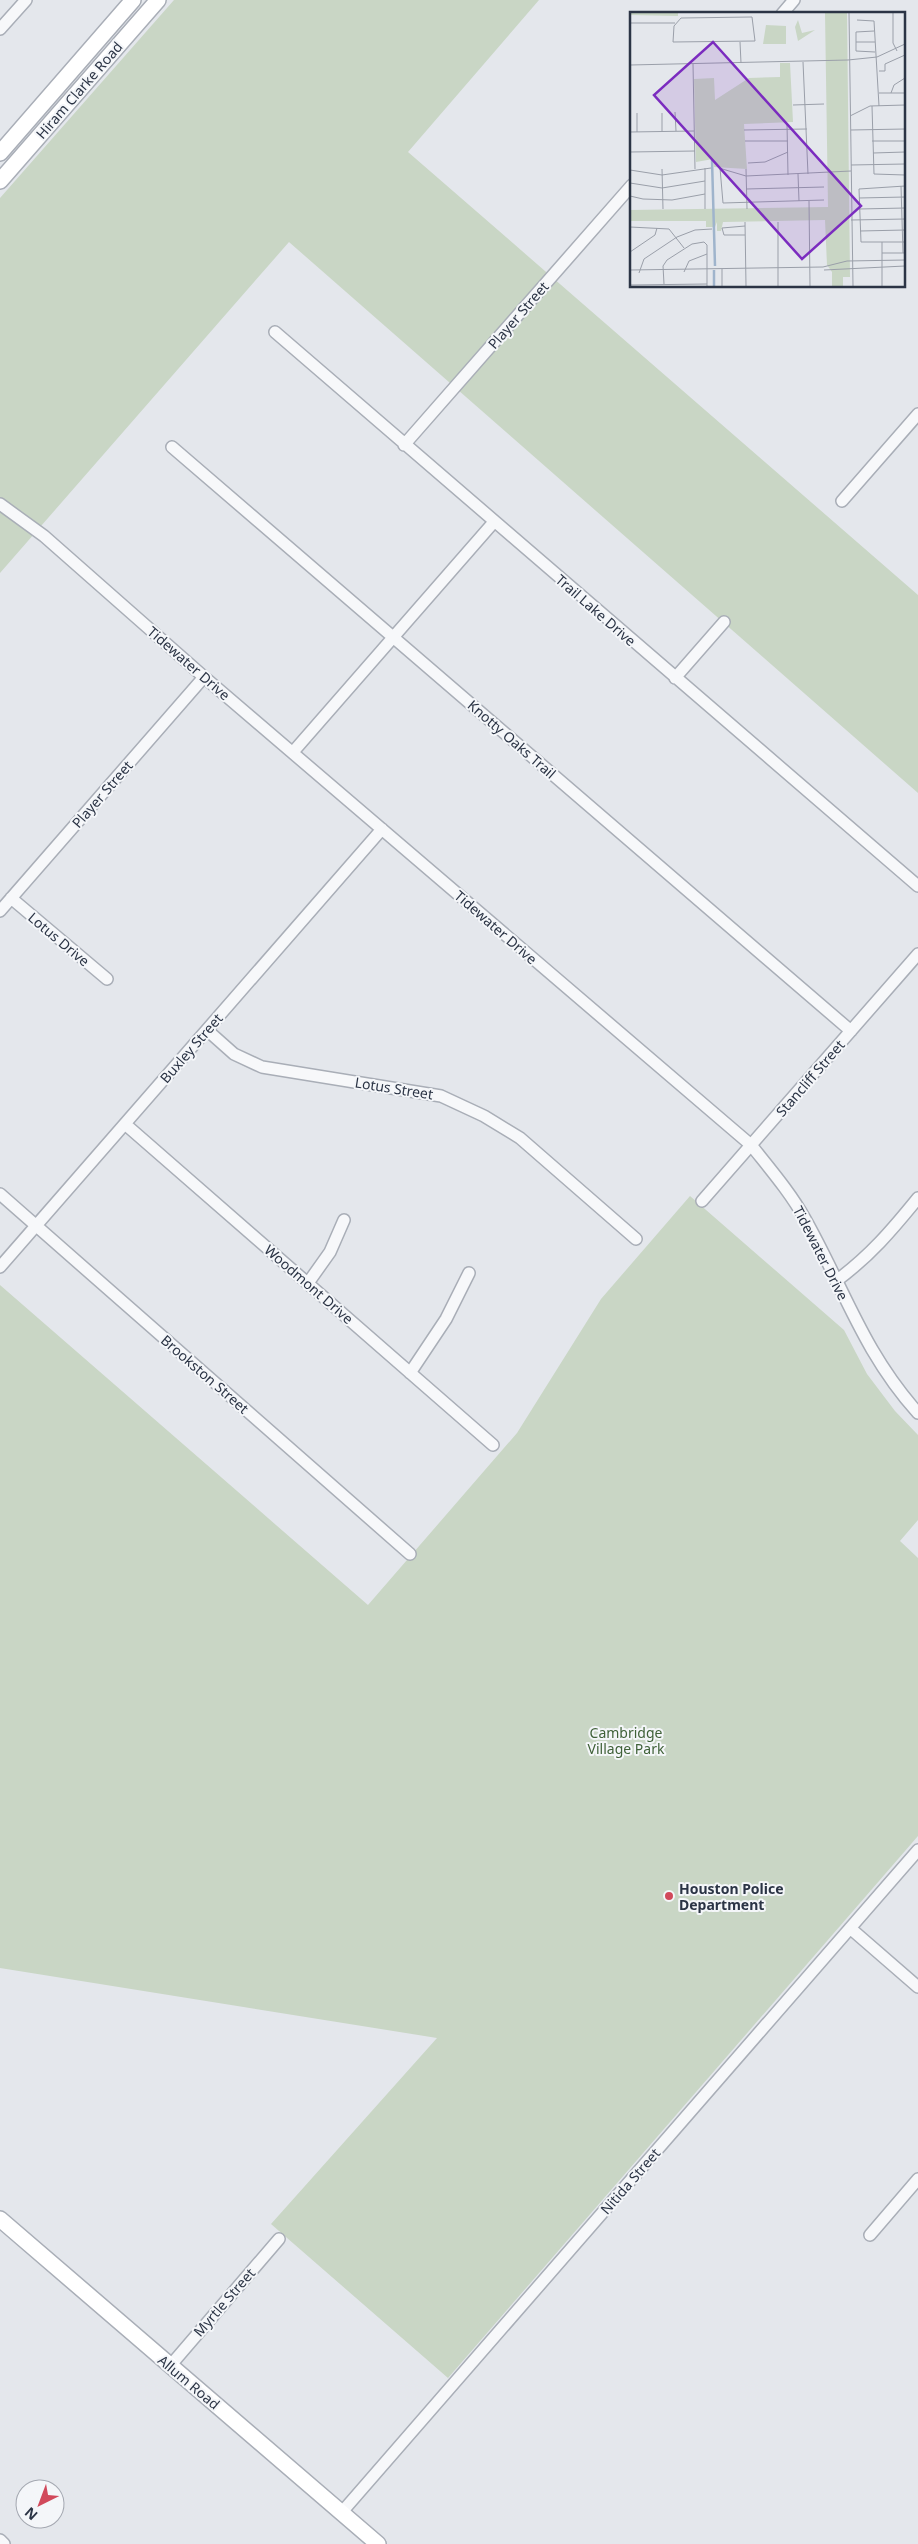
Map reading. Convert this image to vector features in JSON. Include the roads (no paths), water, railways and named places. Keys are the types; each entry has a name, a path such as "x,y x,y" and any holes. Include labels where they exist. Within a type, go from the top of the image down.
{"street":[{"path":"0,29 26,0"},
{"name":"Hiram Clarke Road","path":"0,153 133,0"},
{"name":"Hiram Clarke Road","path":"0,180 158,0"},
{"path":"784,12 794,0"},
{"path":"62,82 76,94"},
{"name":"Player Street","path":"404,445 630,187"},
{"name":"Trail Lake Drive","path":"275,332 493,523 918,886"},
{"path":"842,502 918,414"},
{"name":"Knotty Oaks Trail","path":"172,448 394,636 851,1031"},
{"name":"Tidewater Drive","path":"0,504 44,536 204,677 751,1145 780,1180 805,1218 859,1330 879,1363 917,1409"},
{"path":"293,752 493,523"},
{"path":"676,678 724,622"},
{"name":"Player Street","path":"0,911 204,677"},
{"name":"Buxley Street","path":"0,1267 382,829"},
{"name":"Lotus Drive","path":"11,898 107,979"},
{"name":"Stancliff Street","path":"702,1202 918,954"},
{"name":"Lotus Street","path":"207,1030 234,1054 262,1067 441,1096 484,1116 520,1138 636,1239"},
{"name":"Woodmont Drive","path":"125,1124 493,1445"},
{"name":"Brookston Street","path":"0,1194 410,1554"},
{"path":"836,1282 864,1261 918,1198"},
{"path":"308,1283 330,1252 344,1220"},
{"path":"410,1373 446,1319 469,1274"},
{"name":"Nitida Street","path":"342,2512 918,1850"},
{"path":"850,1928 918,1987"},
{"path":"870,2235 918,2180"},
{"name":"Allum Road","path":"0,2219 378,2544"},
{"name":"Myrtle Street","path":"170,2366 278,2238"},
{"path":"0,2540 4,2544"}],"place":[{"name":"Houston Police Department","path":"669,1896"}],"park label":[{"name":"Cambridge Village Park","path":"626,1740"}]}
